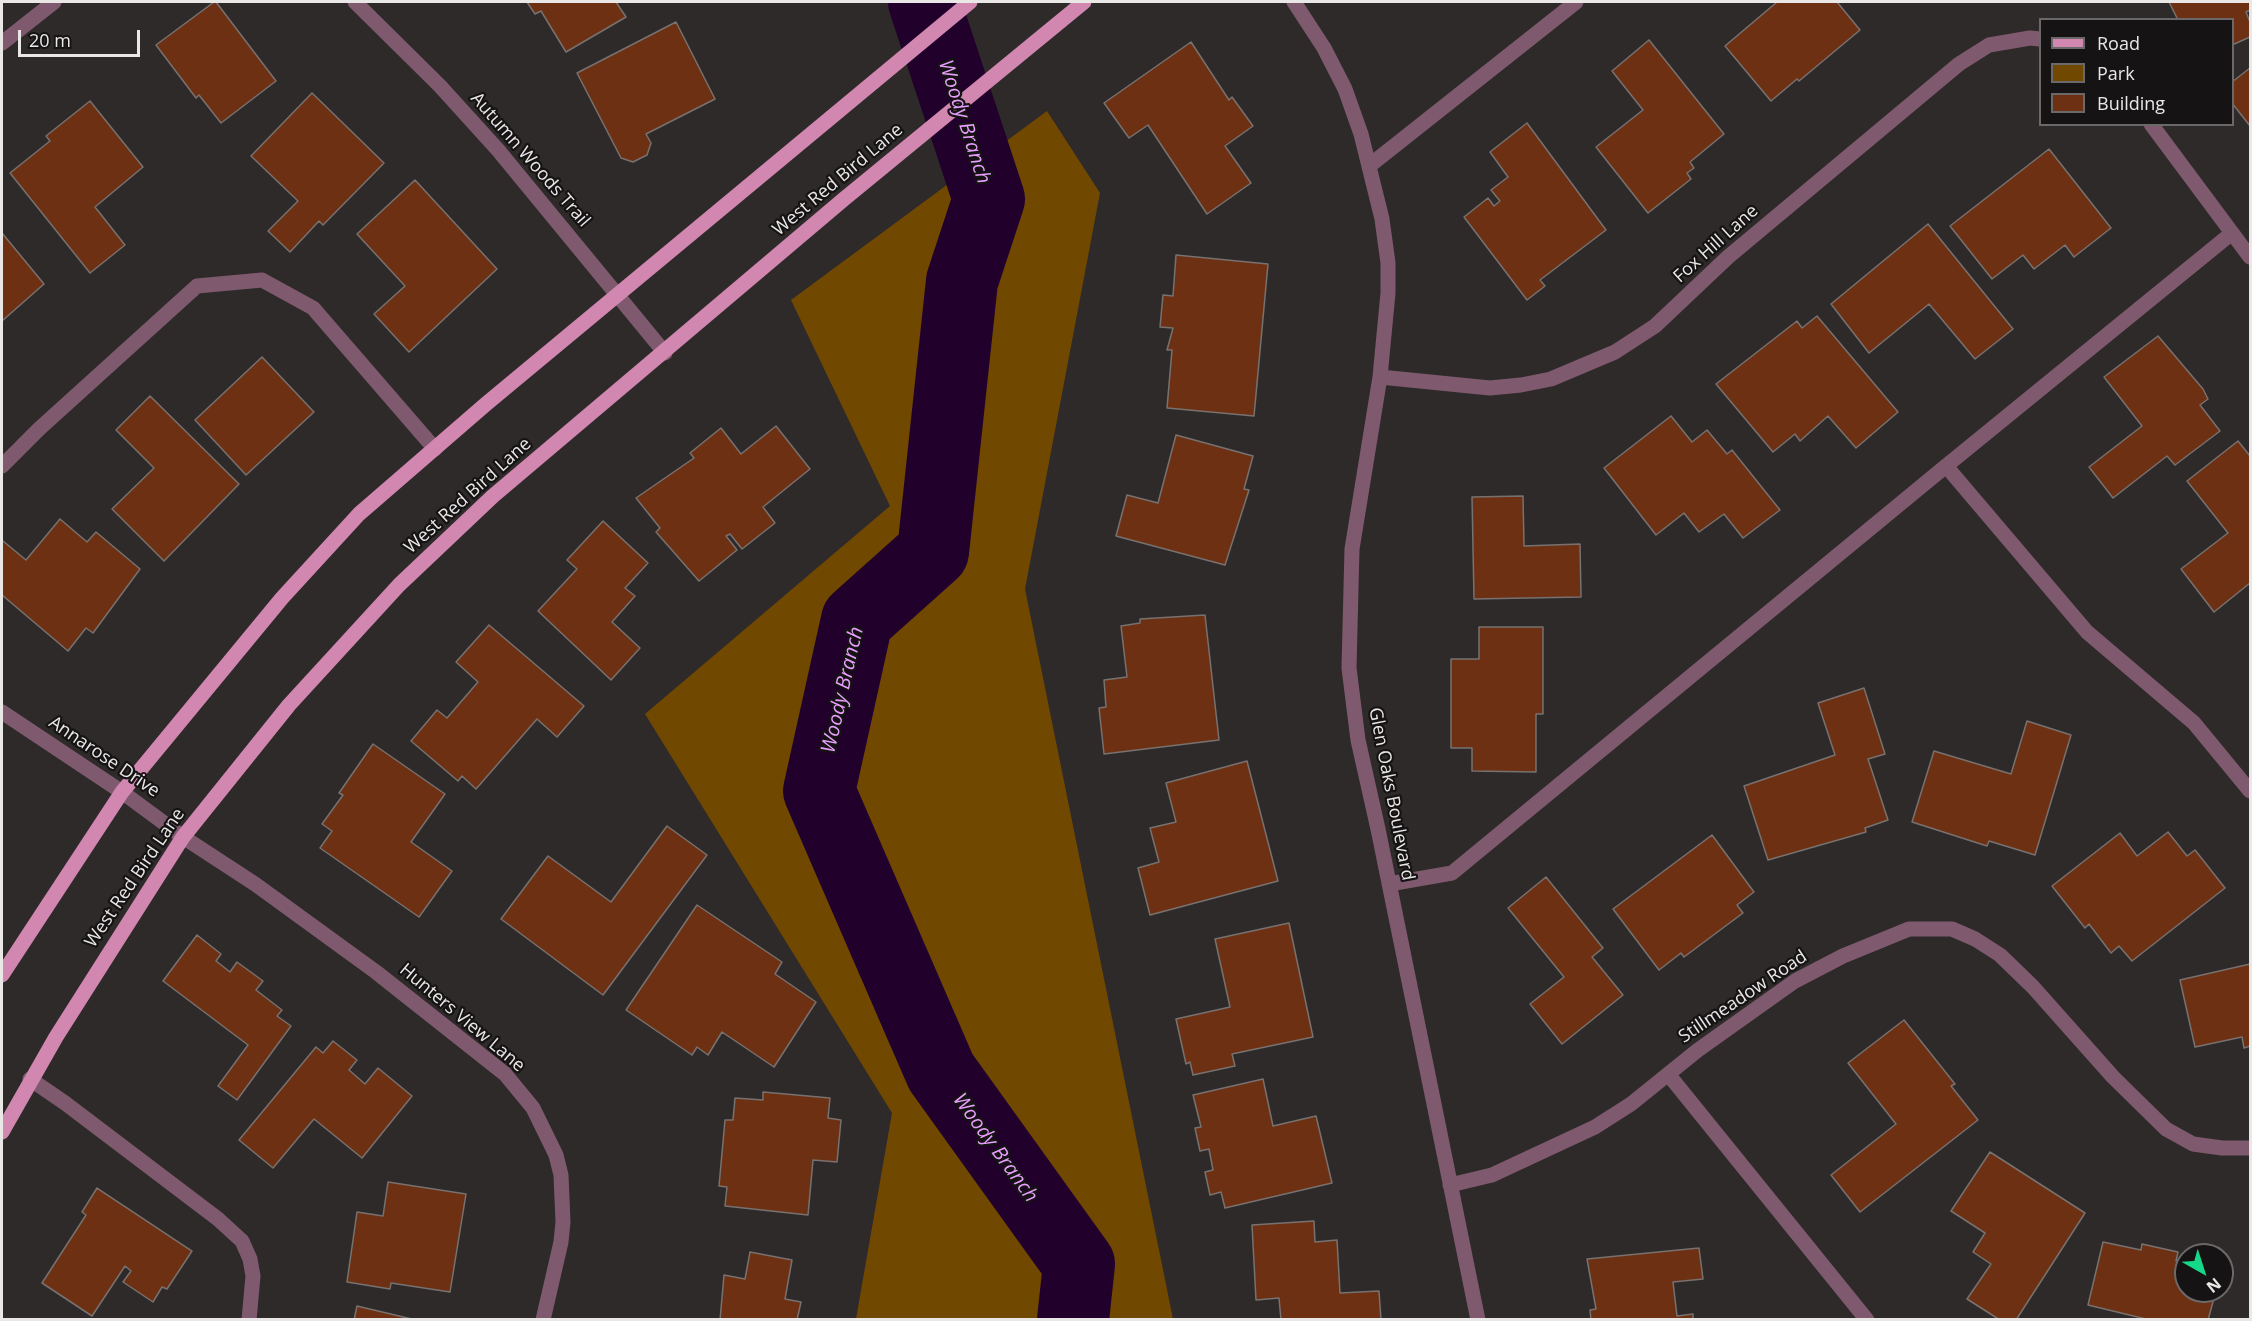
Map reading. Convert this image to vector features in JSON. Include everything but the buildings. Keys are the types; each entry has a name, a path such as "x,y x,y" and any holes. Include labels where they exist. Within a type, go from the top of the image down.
{"main road":[{"path":"2,975 122,792 282,598 359,514 970,2"},
{"name":"West Red Bird Lane","path":"2,1132 30,1079 183,837 288,705 399,585 493,496 844,199 1084,2"}],"street":[{"path":"2,43 54,2"},
{"name":"Autumn Woods Trail","path":"355,2 440,86 491,142 665,352"},
{"name":"Glen Oaks Boulevard","path":"1294,2 1324,48 1345,89 1361,134 1382,219 1388,263 1388,293 1380,377 1352,549 1349,668 1358,740 1478,1320"},
{"path":"1369,166 1576,2"},
{"name":"Fox Hill Lane","path":"1380,377 1490,388 1511,386 1551,379 1615,352 1654,326 1728,257 1959,64 1989,45 2030,38 2039,39"},
{"path":"2152,126 2250,257"},
{"path":"1389,884 1452,873 2232,233"},
{"path":"2,466 39,429 197,286 262,280 313,308 435,449"},
{"path":"1946,466 2087,632 2194,723 2250,791"},
{"name":"Annarose Drive","path":"2,712 122,792 183,837"},
{"name":"Hunters View Lane","path":"183,837 255,884 386,979 505,1074 532,1108 556,1155 561,1175 563,1222 561,1242 543,1320"},
{"name":"Stillmeadow Road","path":"1450,1185 1492,1175 1595,1126 1630,1104 1698,1050 1795,981 1843,956 1910,929 1952,929 1975,939 2000,955 2033,987 2113,1077 2166,1129 2193,1144 2222,1148 2250,1148"},
{"path":"1668,1074 1868,1320"},
{"path":"30,1079 218,1219 242,1241 250,1259 253,1276 249,1320"}],"green space":[{"path":"1047,111 1100,193 1025,589 1173,1319 856,1319 892,1113 645,714 890,506 791,300"}],"waterway":[{"name":"Woody Branch","path":"924,2 989,199 962,281 933,552 857,620 819,791 941,1072 1079,1264 1073,1320"}]}
